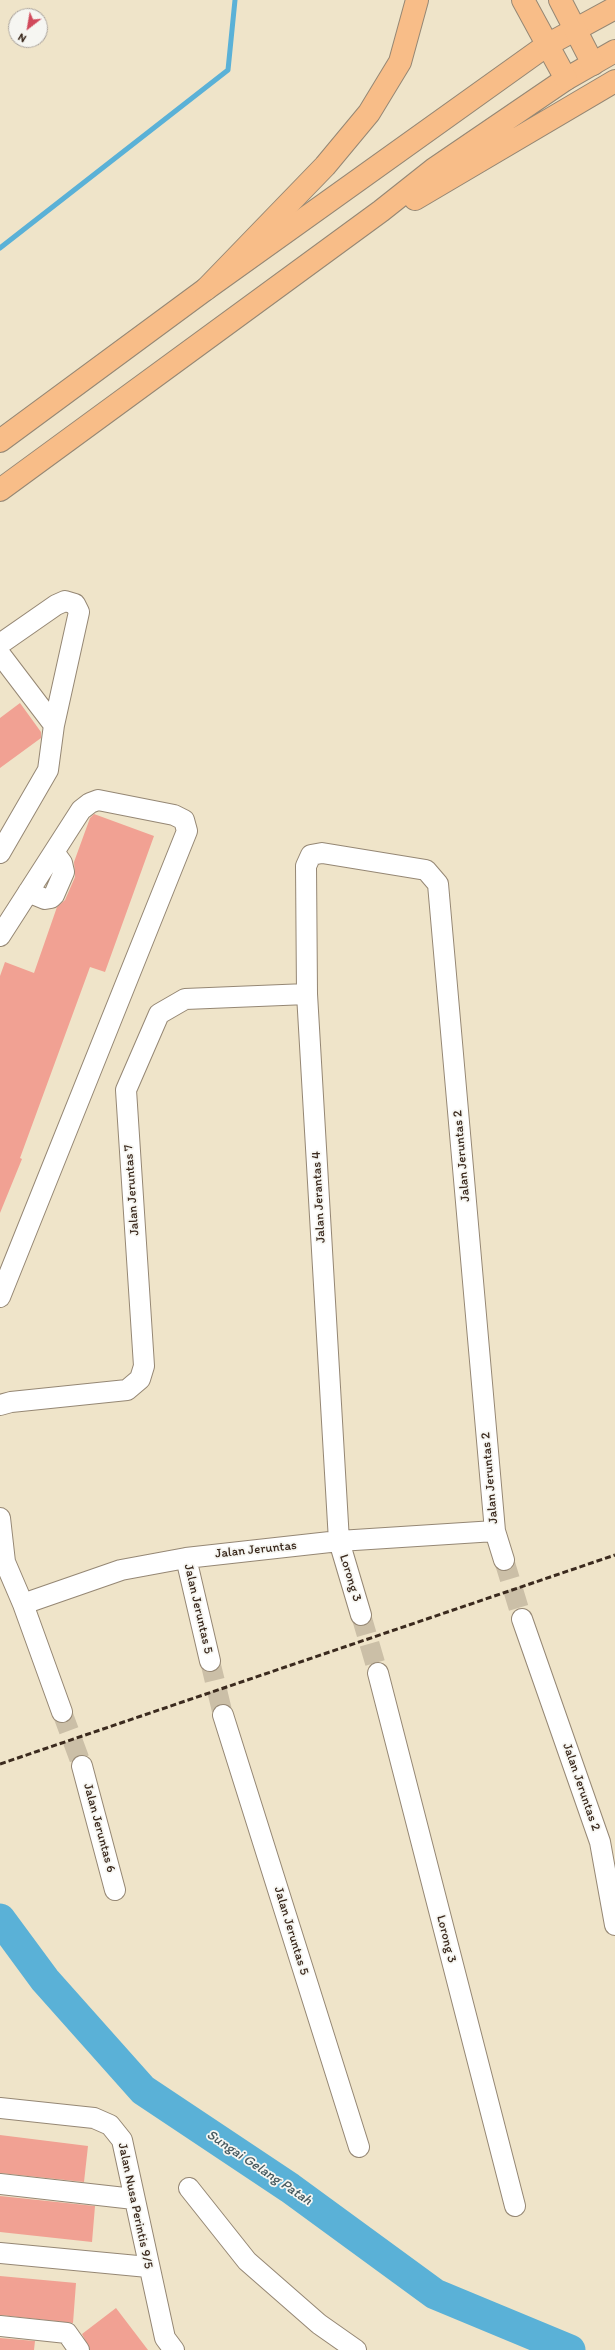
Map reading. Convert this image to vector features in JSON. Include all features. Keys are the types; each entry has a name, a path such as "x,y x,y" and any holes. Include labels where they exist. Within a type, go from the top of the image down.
{"main road":[{"path":"206,289 325,166 369,113 400,62 417,0"},
{"path":"524,0 566,80"},
{"path":"560,0 593,64"},
{"path":"0,441 206,289 548,45 615,8"},
{"path":"0,490 381,211 434,169 566,80 615,51"},
{"path":"320,255 615,81"}],"street":[{"path":"0,644 56,605 65,601 75,604 79,612 54,725 48,770 0,853"},
{"path":"0,654 54,725"},
{"path":"0,936 28,892 46,899 51,898 54,895 64,872 62,863 54,852 81,810 98,800 174,815 184,820 187,831 0,1297"},
{"name":"Jalan Jeruntas 2","path":"311,855 322,853 426,870 438,884 495,1531 504,1560"},
{"name":"Jalan Jerantas 4","path":"311,855 306,866 307,994 339,1541"},
{"name":"Jalan Jeruntas 7","path":"0,1406 11,1402 127,1390 140,1379 144,1366 126,1090 133,1068 159,1014 185,999 307,994"},
{"path":"0,1518 5,1562 23,1604 62,1712"},
{"name":"Jalan Jeruntas","path":"23,1604 121,1570 186,1558 339,1541 495,1531"},
{"name":"Lorong 3","path":"339,1541 361,1615"},
{"name":"Jalan Jeruntas 5","path":"186,1558 210,1661"},
{"name":"Jalan Jeruntas 2","path":"522,1619 608,1841 615,1925"},
{"name":"Lorong 3","path":"378,1673 515,2206"},
{"name":"Jalan Jeruntas 5","path":"223,1715 359,2147"},
{"name":"Jalan Jeruntas 6","path":"82,1766 115,1890"},
{"name":"Jalan Nusa Perintis 9/5","path":"0,2108 94,2118 110,2125 122,2140 148,2266 165,2338 174,2350"},
{"path":"0,2184 134,2198"},
{"path":"189,2188 247,2261 319,2324 356,2350"},
{"path":"0,2253 148,2266"},
{"path":"0,2326 66,2333 79,2350"}],"building":[{"path":"20,703 41,732 41,738 0,768 0,718"},
{"path":"94,814 154,836 105,972 90,967 20,1158 22,1159 0,1213 0,976 5,962 34,973 57,907 65,900 75,877 74,862 90,818"},
{"path":"0,2135 88,2146 84,2182 0,2173"},
{"path":"0,2196 95,2206 92,2242 0,2232"},
{"path":"0,2276 76,2283 73,2323 0,2315"},
{"path":"116,2308 148,2350 90,2350 82,2334"},
{"path":"0,2338 35,2341 34,2350 0,2350"}],"waterway":[{"path":"0,248 228,70 235,0"},
{"name":"Sungai Gelang Patah","path":"0,1919 45,1980 143,2090 290,2188 435,2294 570,2350"}],"tunnel":[{"path":"504,1560 522,1619"},
{"path":"361,1615 378,1673"},
{"path":"210,1661 223,1715"},
{"path":"62,1712 82,1766"}],"railway":[{"path":"0,1764 615,1555"}]}
